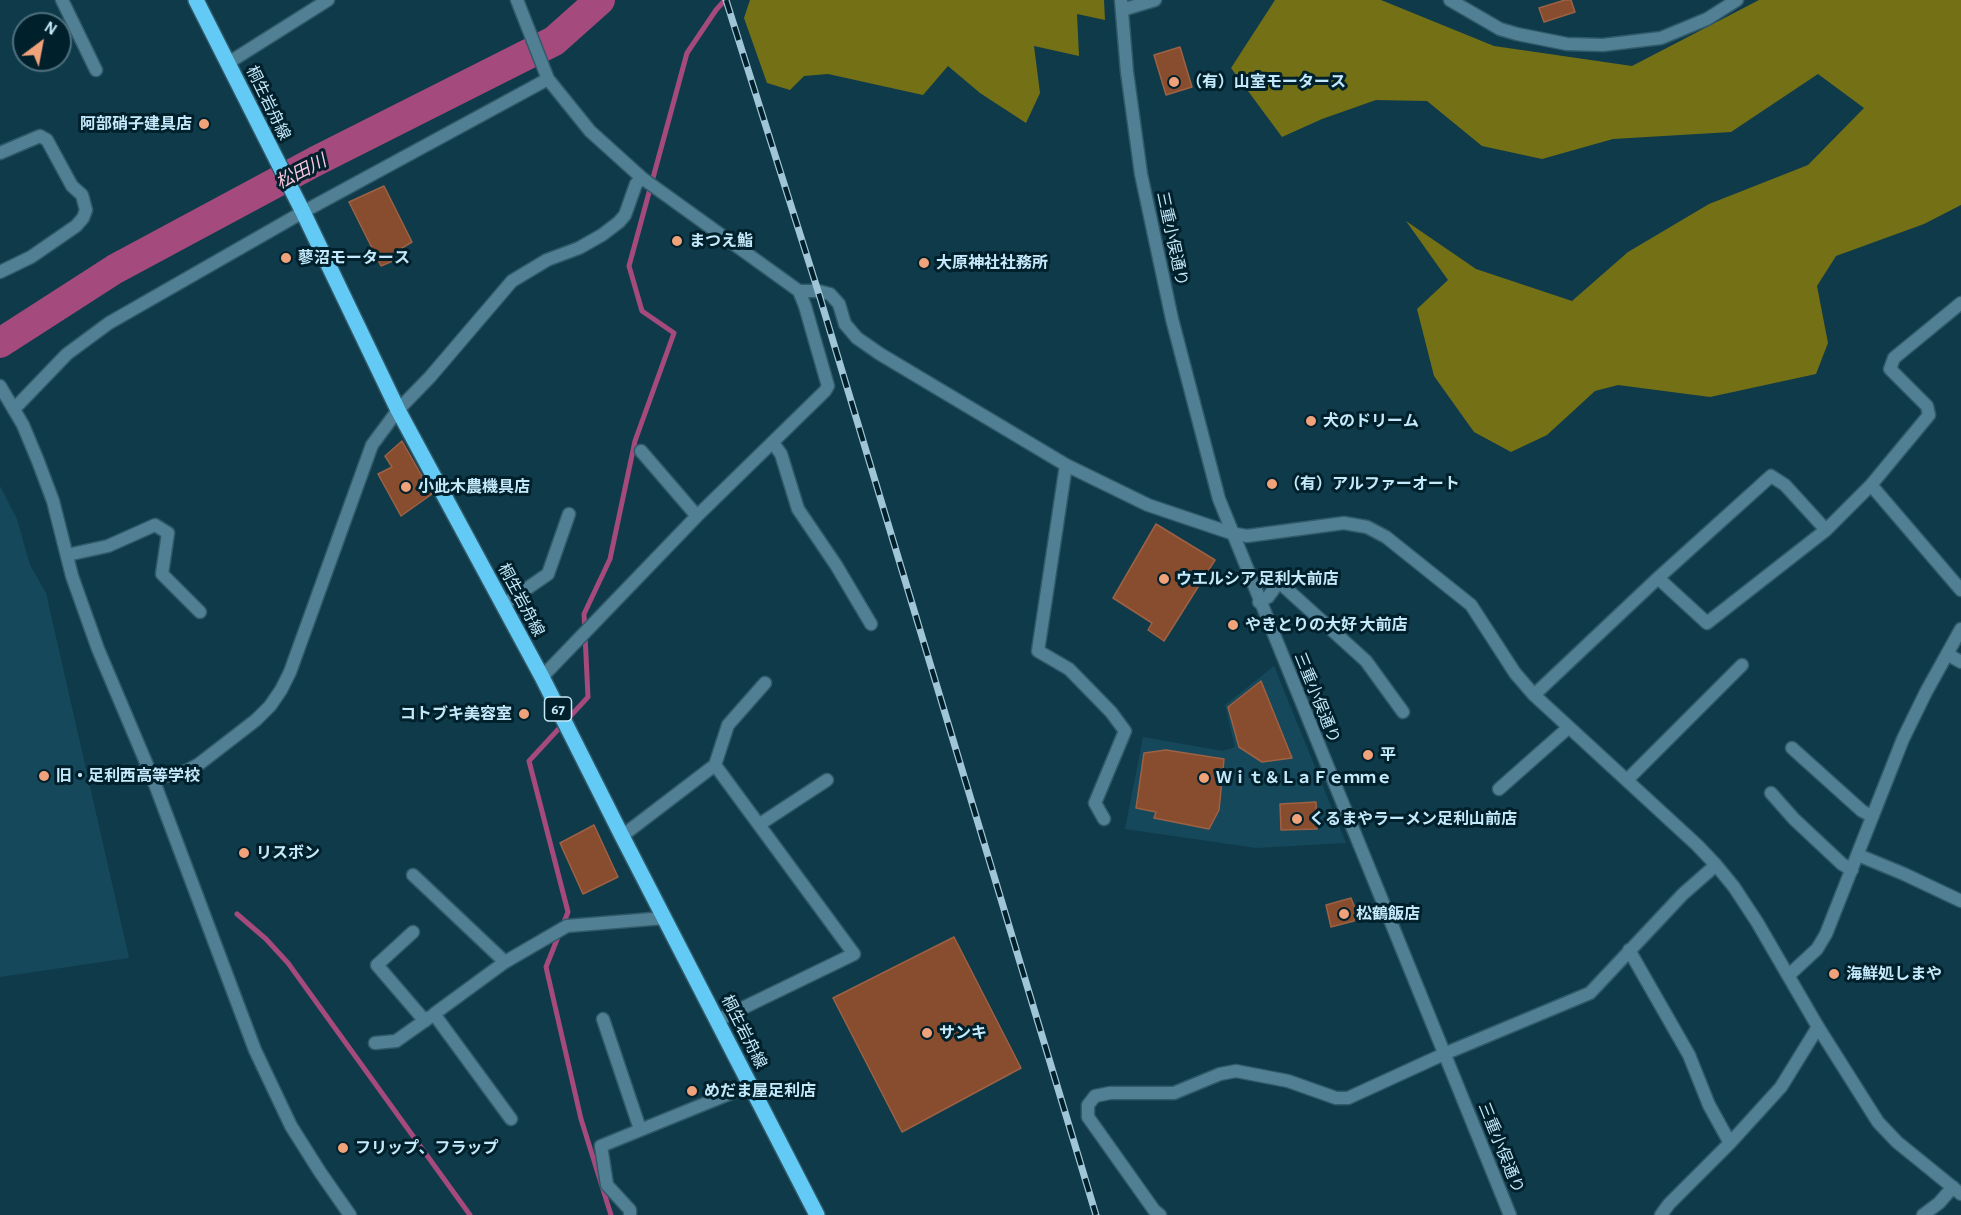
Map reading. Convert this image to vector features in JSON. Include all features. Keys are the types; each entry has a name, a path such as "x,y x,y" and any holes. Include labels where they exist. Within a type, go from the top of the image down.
{"main road":[{"name":"桐生岩舟線","path":"196,0 301,208 398,410 542,676 622,837 817,1215"}],"street":[{"path":"62,0 96,70"},
{"path":"228,63 328,0"},
{"path":"517,0 546,75 590,131 642,178 799,291 806,306 828,386 697,516 542,676"},
{"path":"1122,5 1155,0"},
{"path":"1450,0 1500,29 1536,40 1603,45 1661,38 1707,19 1737,0"},
{"name":"三重小俣通り","path":"1122,5 1127,72 1141,174 1172,319 1219,499 1510,1215"},
{"path":"12,405 67,354 109,323 301,208 546,75"},
{"path":"0,272 31,257 76,226 86,210 82,195 72,186 47,140 40,136 2,148"},
{"path":"153,779 186,771 199,764 256,720 270,706 290,672 372,445 398,410 430,377 512,280 547,260 602,236 625,215 636,184 642,178"},
{"path":"799,291 818,291 830,294 838,304 845,324 857,338 1066,465 1148,505 1231,533 1247,536 1344,523 1367,527 1386,537 1471,605 1515,673 1534,695 1697,845 1734,887 1789,975 1818,1028 1878,1122 1896,1142 1957,1190 1923,1215"},
{"path":"1658,578 1707,623 1826,530 1871,485 1929,415 1927,406 1890,369 1894,358 1961,303"},
{"path":"0,386 30,442 53,501 72,576 98,649 153,779 243,1019 280,1104 320,1172 350,1215"},
{"path":"773,443 781,454 798,509 837,565 871,624"},
{"path":"641,451 697,516"},
{"path":"1066,465 1038,651 1069,669 1111,712 1125,730 1095,802 1104,819"},
{"path":"1534,695 1771,476 1785,485 1826,530"},
{"path":"1871,485 1961,590"},
{"path":"503,605 548,574 569,514"},
{"path":"67,555 108,546 155,525 168,533 162,574 200,612"},
{"path":"1260,602 1268,597 1279,582 1366,662 1403,712"},
{"path":"1789,975 1821,942 1903,740 1961,629"},
{"path":"1947,654 1961,662"},
{"path":"1627,780 1742,665"},
{"path":"622,837 716,765 728,725 765,683"},
{"path":"1499,789 1568,728"},
{"path":"1792,748 1862,811 1872,816"},
{"path":"716,765 854,954 718,1020"},
{"path":"760,824 827,780"},
{"path":"1771,793 1794,819 1842,864 1852,870"},
{"path":"1858,855 1961,901"},
{"path":"1160,1215 1154,1210 1088,1117 1088,1105 1095,1096 1110,1093 1174,1093 1220,1074 1236,1071 1288,1081 1336,1098 1348,1098 1444,1054 1590,993 1683,894 1716,865"},
{"path":"413,875 505,962"},
{"path":"375,1042 396,1041 505,962 567,926 664,918"},
{"path":"413,932 377,965 429,1018 511,1119"},
{"path":"1629,950 1689,1055 1709,1106 1730,1143"},
{"path":"603,1019 640,1129"},
{"path":"1661,1215 1781,1087 1818,1028"},
{"path":"630,1215 630,1210 607,1185 602,1146 751,1085"}],"shaded area":[{"path":"750,0 1104,0 1105,20 1077,14 1079,56 1034,46 1040,93 1026,123 980,93 948,66 923,95 828,74 804,76 790,90 767,83 744,18"},
{"path":"1275,0 1381,0 1494,46 1632,66 1759,0 1961,0 1961,205 1924,224 1836,256 1817,286 1828,343 1816,374 1710,397 1618,385 1595,391 1547,435 1511,452 1474,432 1434,376 1417,309 1448,280 1406,221 1476,269 1572,301 1628,252 1709,204 1808,165 1864,108 1818,74 1731,132 1613,139 1542,159 1482,146 1427,101 1376,100 1322,119 1282,137 1231,68"},
{"name":"旧・足利西高等学校","path":"0,486 17,519 30,565 46,593 129,958 0,977"},
{"path":"1274,666 1346,843 1256,848 1125,829 1143,737 1223,751 1235,747 1225,705"}],"building":[{"path":"1571,0 1575,12 1544,22 1539,8"},
{"path":"1180,47 1192,87 1166,95 1154,55"},
{"path":"384,186 412,242 392,254 395,260 381,266 349,202"},
{"path":"402,441 432,494 401,516 378,474 392,467 385,456"},
{"name":"ウエルシア 足利大前店","path":"1156,524 1215,560 1164,641 1148,630 1152,623 1113,598"},
{"path":"1261,681 1292,758 1262,762 1239,747 1228,707"},
{"path":"1166,750 1224,759 1219,810 1209,829 1154,818 1156,812 1136,808 1144,753"},
{"path":"1316,802 1317,829 1281,830 1280,804"},
{"path":"594,825 618,877 583,894 560,843"},
{"path":"1351,898 1357,913 1354,921 1331,927 1326,905"},
{"name":"サンキ","path":"954,937 1021,1068 902,1132 833,998"}],"waterway":[{"name":"松田川","path":"0,343 115,269 316,161 554,41 600,0"},
{"path":"611,1215 581,1119 546,967 568,912 529,761 588,697 584,614 610,559 635,441 674,333 642,311 629,266 687,53 725,0"},
{"path":"237,914 266,939 288,963 470,1215"}],"railway":[{"path":"726,0 818,291 1096,1215"}],"place":[{"name":"（有）山室モータース","path":"1174,82"},
{"name":"阿部硝子建具店","path":"204,124"},
{"name":"まつえ鮨","path":"677,241"},
{"name":"蓼沼モータース","path":"286,258"},
{"name":"大原神社社務所","path":"924,263"},
{"name":"犬のドリーム","path":"1311,421"},
{"name":"（有）アルファーオート","path":"1272,484"},
{"name":"小此木農機具店","path":"406,487"},
{"name":"ウエルシア 足利大前店","path":"1164,579"},
{"name":"やきとりの大好 大前店","path":"1233,625"},
{"name":"コトブキ美容室","path":"524,714"},
{"name":"平","path":"1368,755"},
{"name":"旧・足利西高等学校","path":"44,776"},
{"name":"Ｗｉｔ＆ＬａＦｅｍｍｅ","path":"1204,778"},
{"name":"くるまやラーメン足利山前店","path":"1297,819"},
{"name":"リスボン","path":"244,853"},
{"name":"松鶴飯店","path":"1344,914"},
{"name":"海鮮処しまや","path":"1834,974"},
{"name":"サンキ","path":"927,1033"},
{"name":"めだま屋足利店","path":"692,1091"},
{"name":"フリップ、フラップ","path":"343,1148"}]}
